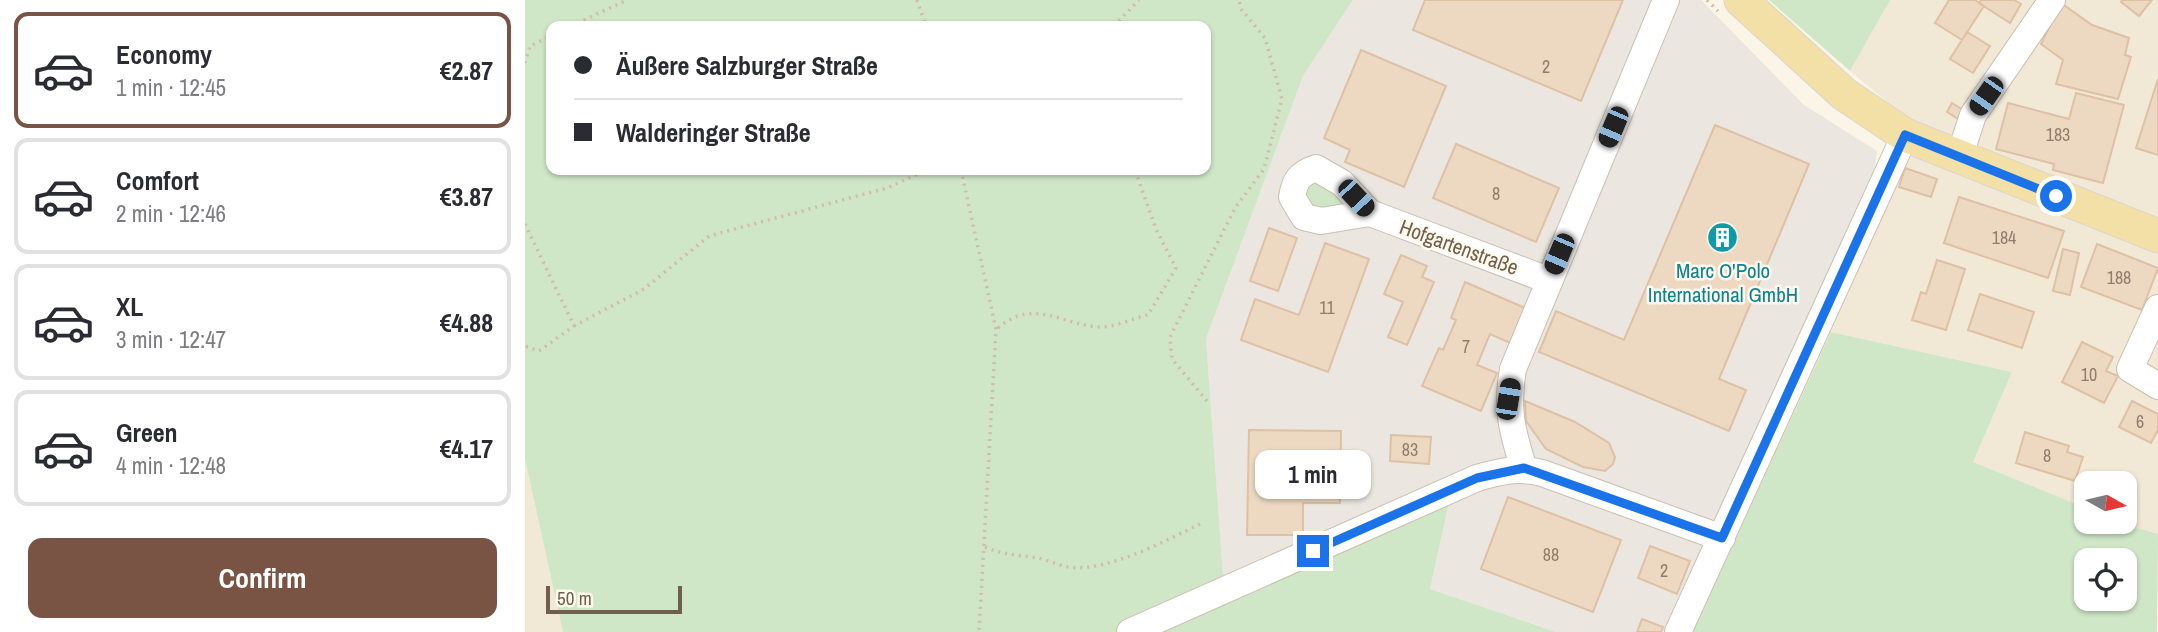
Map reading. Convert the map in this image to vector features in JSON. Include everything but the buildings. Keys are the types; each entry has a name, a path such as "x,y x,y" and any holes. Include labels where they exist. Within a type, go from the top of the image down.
{"main road":[{"path":"1741,0 1844,94 1905,135 2158,236"}],"street":[{"path":"1524,468 1510,423 1508,399 1513,369 1666,0"},
{"path":"1959,158 1973,115 2052,0"},
{"path":"1678,632 1905,135"},
{"name":"Hofgartenstraße","path":"1370,213 1548,280"},
{"path":"2158,308 2130,369 2158,386"},
{"path":"1130,632 1477,478 1524,468 1722,538"}],"path":[{"path":"583,21 627,0"},
{"path":"917,0 924,21"},
{"path":"1119,21 1139,0"},
{"path":"1207,401 1171,359 1170,337 1235,208 1264,169 1282,99 1265,38 1241,9 1239,0"},
{"path":"525,63 530,46 546,38"},
{"path":"525,346 539,351 574,326 643,289 709,236 887,188 916,175"},
{"path":"962,175 996,329 979,632"},
{"path":"996,329 1010,318 1026,312 1102,327 1148,315 1176,268 1156,229 1137,175"},
{"path":"525,224 574,326"},
{"path":"985,547 998,553 1037,558 1072,568 1110,562 1147,550 1202,523"}],"shaded area":[{"path":"1353,0 1701,0 1804,105 1877,151 1874,175 1670,632 1556,632 1430,589 1449,504 1223,577 1206,339 1303,76"},
{"path":"1890,0 2158,0 2158,534 2137,528 2137,471 2074,471 2074,503 1973,462 2012,372 1831,332 1921,130 1850,71"},
{"path":"525,459 563,632 525,632"}],"green space":[{"path":"525,0 1353,0 1303,76 1206,339 1223,576 1449,503 1430,589 1556,632 563,632 525,459"},
{"path":"1769,0 1890,0 1850,71"},
{"path":"1311,181 1325,183 1342,200 1341,208 1312,208 1305,197 1305,186"},
{"path":"1831,332 2012,372 1973,462 2074,503 2074,534 2137,534 2137,528 2158,534 2157,632 1693,632"}],"place":[{"name":"Marc O'Polo International GmbH","path":"1723,238"}],"route":[{"path":"1313,551 1477,478 1524,468 1722,538 1905,135 2056,196"}]}
